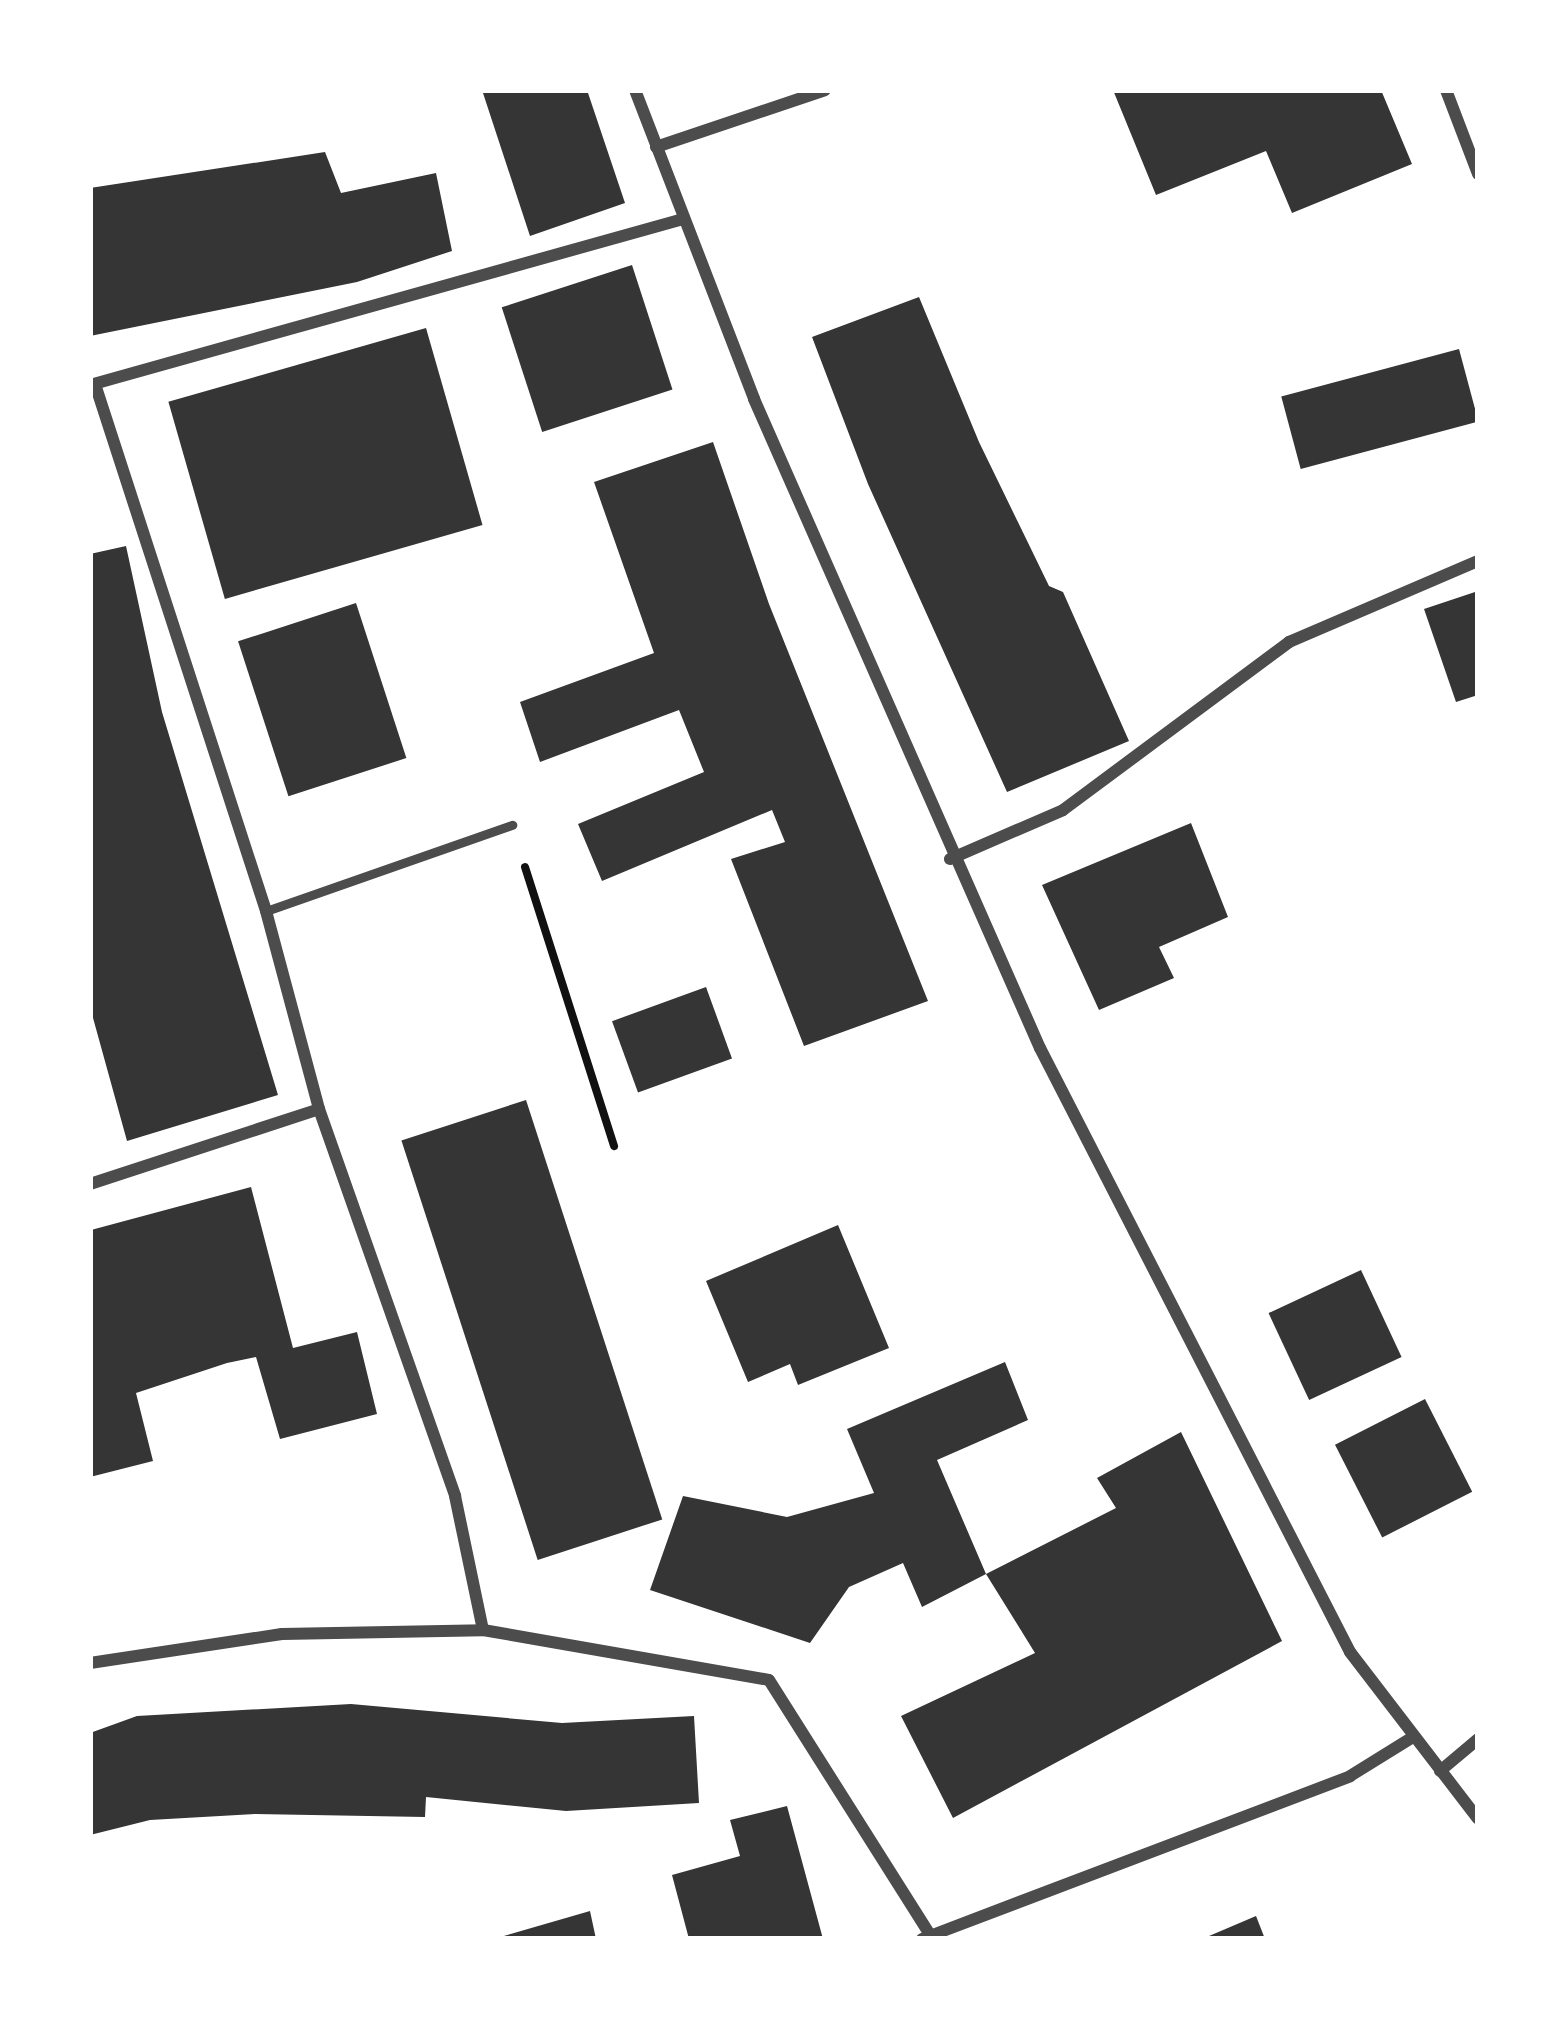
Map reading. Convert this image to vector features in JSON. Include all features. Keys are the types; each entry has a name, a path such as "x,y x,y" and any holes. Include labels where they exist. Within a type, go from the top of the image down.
{"street":[{"path":"635,90 683,219 950,859 1318,1592 1410,1738 1478,1819"},
{"path":"656,147 825,90"},
{"path":"1446,90 1478,173"},
{"path":"483,1630 455,1496 319,1109 266,910 93,384 683,219"},
{"path":"950,859 1063,810 1289,642 1478,562"},
{"path":"90,1184 319,1109"},
{"path":"90,1663 282,1634 483,1630 769,1680 926,1937 1350,1776 1410,1738"},
{"path":"1440,1771 1478,1739"}],"lane":[{"path":"266,910 512,825"}],"path":[{"path":"512,825 614,1146"}],"building":[{"path":"482,90 587,90 625,203 530,236"},
{"path":"1113,90 1381,90 1412,164 1292,213 1266,151 1156,195"},
{"path":"325,152 341,193 436,173 452,251 357,282 90,336 90,188"},
{"path":"632,265 672,390 542,432 502,307"},
{"path":"919,297 979,442 1049,586 1063,592 1129,741 1007,792 868,484 812,337"},
{"path":"426,328 483,525 225,599 168,402"},
{"path":"1459,349 1478,422 1301,469 1281,397"},
{"path":"713,442 769,604 928,1001 804,1046 731,859 785,842 772,810 602,881 578,824 704,772 679,710 540,762 520,702 654,653 594,482"},
{"path":"126,546 162,712 278,1095 127,1141 90,1007 90,554"},
{"path":"1478,591 1478,695 1456,702 1424,609"},
{"path":"356,603 406,758 288,796 238,641"},
{"path":"1191,823 1228,917 1159,947 1174,978 1099,1010 1042,885"},
{"path":"706,987 732,1058 638,1093 612,1021"},
{"path":"526,1100 662,1519 538,1560 401,1140"},
{"path":"251,1187 293,1348 357,1332 377,1414 280,1439 256,1357 227,1363 136,1393 153,1461 90,1477 91,1230"},
{"path":"838,1225 889,1348 798,1385 790,1364 748,1382 706,1281"},
{"path":"1361,1270 1402,1357 1309,1400 1269,1313"},
{"path":"1005,1362 1028,1420 937,1460 986,1574 922,1607 903,1563 849,1587 810,1643 650,1590 683,1496 787,1517 874,1493 847,1429"},
{"path":"1425,1399 1472,1492 1382,1538 1335,1445"},
{"path":"1181,1432 1282,1641 953,1818 901,1716 1035,1653 986,1574 1116,1508 1097,1478"},
{"path":"351,1704 562,1723 694,1716 699,1803 566,1811 426,1797 425,1817 255,1814 150,1820 90,1835 90,1733 137,1716"},
{"path":"787,1806 823,1939 689,1939 672,1875 740,1856 730,1820"},
{"path":"590,1911 596,1939 497,1939 497,1938"},
{"path":"1256,1916 1265,1939 1202,1939"}]}
